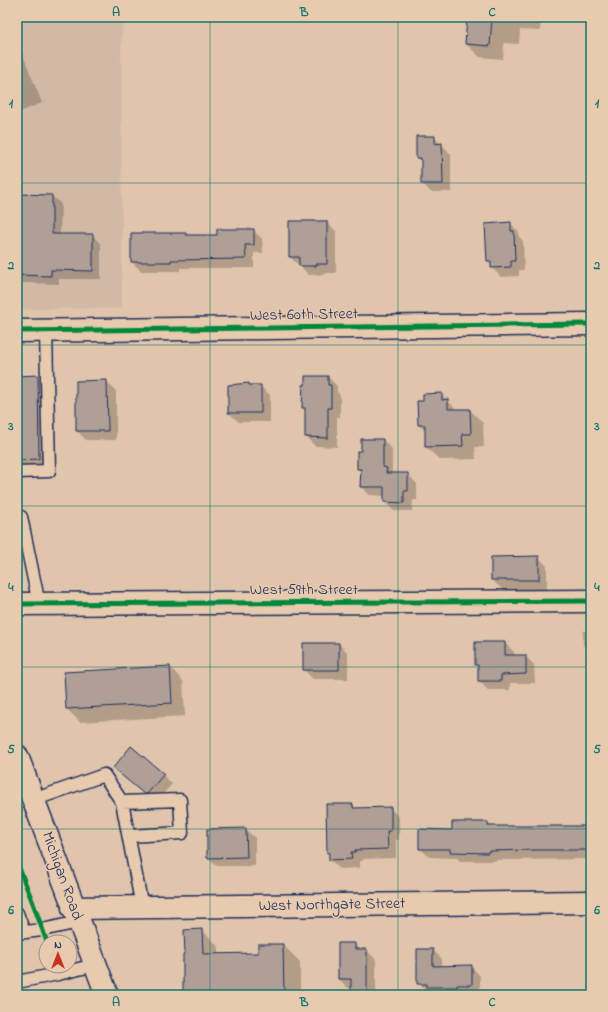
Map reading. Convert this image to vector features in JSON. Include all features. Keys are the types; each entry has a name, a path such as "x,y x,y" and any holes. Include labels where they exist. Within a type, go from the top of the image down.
{"street":[{"name":"West 60th Street","path":"17,331 591,324"},
{"name":"West 59th Street","path":"17,604 591,601"},
{"name":"Michigan Road","path":"17,756 107,995"},
{"name":"West Northgate Street","path":"76,915 142,907 591,902"}],"lane":[{"path":"17,472 49,471 46,330"},
{"path":"17,518 21,517 39,604"},
{"path":"33,800 104,775 122,802 142,907"},
{"path":"122,802 180,800 182,833 129,836"},
{"path":"17,913 20,932 42,930 76,915"},
{"path":"17,982 95,965"}],"shaded area":[{"path":"17,17 123,17 121,49 122,308 17,309"}],"building":[{"path":"467,17 492,17 490,46 465,44"},
{"path":"416,136 435,136 435,144 442,143 443,184 421,184 421,158 416,158"},
{"path":"17,194 52,195 52,234 93,234 93,271 51,270 51,276 17,275"},
{"path":"289,221 327,221 327,264 316,264 316,266 299,266 299,257 289,257"},
{"path":"511,222 511,231 514,231 515,261 511,261 511,267 491,268 491,261 487,261 485,224"},
{"path":"217,229 254,229 254,245 245,245 246,259 131,262 131,233 186,233 186,235 217,235"},
{"path":"38,375 39,459 17,460 17,376"},
{"path":"305,376 328,376 328,385 331,385 331,408 328,408 328,438 305,437 305,408 302,408"},
{"path":"107,380 108,431 76,431 76,381"},
{"path":"249,383 249,385 261,385 261,413 228,413 228,385"},
{"path":"442,393 442,400 448,399 448,409 470,409 471,434 462,434 463,446 425,447 425,425 418,425 417,401 423,401 423,394"},
{"path":"361,439 383,439 383,467 387,468 386,473 408,473 408,491 404,491 404,503 384,502 384,487 360,487 361,469 357,469 357,451 361,451"},
{"path":"539,556 539,580 491,580 491,557"},
{"path":"475,642 505,642 505,655 526,655 526,674 501,675 501,681 478,681 478,665 475,665"},
{"path":"303,643 339,643 339,670 303,670"},
{"path":"170,666 172,703 66,709 64,672"},
{"path":"131,746 164,774 147,794 144,794 113,768"},
{"path":"326,804 353,804 353,808 391,807 391,831 387,831 388,849 355,850 355,852 351,852 352,859 329,860 329,853 327,853"},
{"path":"452,822 488,822 488,826 590,826 590,850 488,851 488,853 450,852 450,849 419,849 419,829 452,830"},
{"path":"246,828 247,857 207,858 207,829"},
{"path":"202,929 203,954 258,953 258,944 283,944 284,995 183,995 183,954 185,954 184,930"},
{"path":"338,943 355,943 355,949 367,949 367,993 351,993 351,979 338,979"},
{"path":"417,949 433,949 433,966 472,965 472,985 457,985 457,987 426,987 426,984 417,984"}],"cycle path":[{"path":"17,331 591,324"},
{"path":"17,604 591,601"},
{"path":"17,863 44,934"}]}
